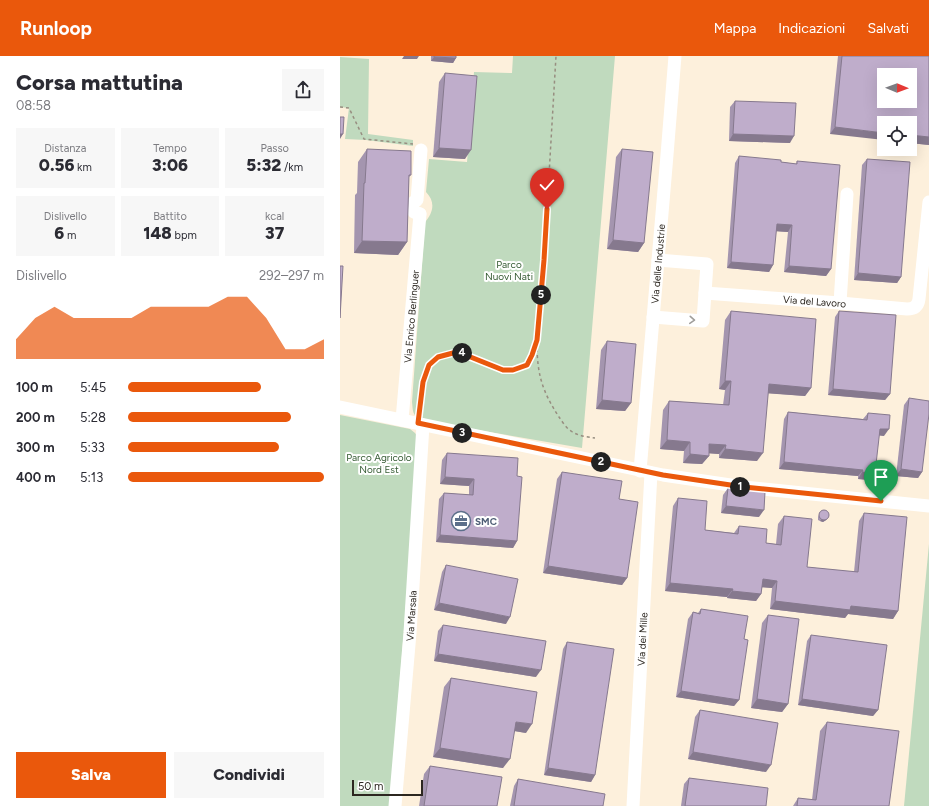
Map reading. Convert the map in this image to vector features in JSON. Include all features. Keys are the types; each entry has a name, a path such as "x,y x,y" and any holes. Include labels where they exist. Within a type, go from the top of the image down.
{"street":[{"name":"Via delle Industrie","path":"645,472 653,317 675,56"},
{"name":"Via Enrico Berlinguer","path":"402,420 420,214 426,207 422,201 418,200 421,150"},
{"path":"840,303 847,194"},
{"name":"Via del Lavoro","path":"705,293 840,303 907,310 913,308 924,299 929,202"},
{"path":"653,317 703,321 707,264 658,260"},
{"path":"340,406 645,472 680,478 744,487 929,506"},
{"name":"Via Marsala","path":"395,806 410,633 421,424"},
{"name":"Via dei Mille","path":"633,806 645,472"}],"path":[{"path":"556,56 544,260 537,340 537,361 540,379 545,392 563,422 570,431 586,437 595,438"},
{"path":"340,107 349,108 364,139 413,144 421,150"},
{"path":"421,424 423,382 429,365 438,357 453,353 463,354 503,370 513,370 527,365 537,340"}],"green space":[{"name":"Parco Nuovi Nati","path":"513,56 615,56 582,448 420,420 414,414 413,410 412,402 425,222 430,215 432,207 431,200 426,192 429,159 467,162 474,72 512,73"},
{"path":"340,57 369,59 368,134 413,140 413,146 345,139 349,108 340,107"},
{"name":"Parco Agricolo Nord Est","path":"340,415 410,429 419,439 390,806 340,806"},
{"path":"929,544 929,806 904,806"}],"building":[{"path":"456,56 456,58 434,57"},
{"path":"842,56 929,56 929,137 917,136 917,116 877,116 877,132 835,127"},
{"path":"445,73 477,76 471,150 439,148"},
{"path":"735,101 796,103 794,136 733,134"},
{"path":"340,117 344,117 343,134 340,134"},
{"path":"367,149 411,151 407,242 362,241"},
{"path":"622,149 653,152 644,243 613,240"},
{"path":"739,156 781,160 781,162 797,164 797,161 840,165 831,269 789,266 792,225 777,224 773,265 731,262"},
{"path":"867,159 910,162 901,277 858,273"},
{"path":"340,266 343,266 340,318"},
{"path":"731,311 816,319 811,388 769,384 763,453 725,449 726,445 709,444 709,456 690,454 690,442 667,440 669,401 729,405 731,381 725,381"},
{"path":"839,311 896,315 890,394 833,389"},
{"path":"607,341 636,344 631,403 602,400"},
{"path":"909,398 929,401 929,414 922,472 901,469"},
{"path":"788,412 867,420 868,413 890,415 889,429 880,429 875,473 862,472 863,470 784,462"},
{"path":"447,453 518,458 517,476 522,477 517,541 440,535 444,493 473,495 474,479 445,477"},
{"path":"562,472 622,481 619,499 638,502 627,578 548,566"},
{"path":"728,488 765,492 764,510 726,506"},
{"path":"678,498 707,501 705,530 738,534 739,526 767,529 766,543 781,545 784,516 812,519 807,567 858,572 864,513 907,517 898,611 851,606 850,610 775,601 777,581 763,579 761,594 732,591 733,589 670,583"},
{"path":"824,510 829,515 824,520 819,515"},
{"path":"446,565 518,579 510,617 439,603"},
{"path":"701,609 748,616 744,639 748,640 739,700 681,691 693,612 700,614"},
{"path":"768,615 799,619 788,704 757,699"},
{"path":"443,625 546,641 541,670 438,654"},
{"path":"811,635 887,645 878,710 802,699"},
{"path":"567,642 614,649 595,775 548,768"},
{"path":"451,678 537,692 532,724 516,722 510,759 440,748"},
{"path":"700,710 778,723 771,765 693,752"},
{"path":"827,722 899,731 889,806 797,806 798,798 816,800"},
{"path":"430,766 502,777 497,806 424,806"},
{"path":"689,778 768,788 766,806 685,806"},
{"path":"518,779 605,794 603,806 514,806"}],"place":[{"name":"SMC","path":"461,521"}],"route":[{"path":"547,209 537,340 527,365 513,370 503,370 463,354 453,353 438,357 429,365 423,382 418,423 663,475 744,487 881,501"}]}
